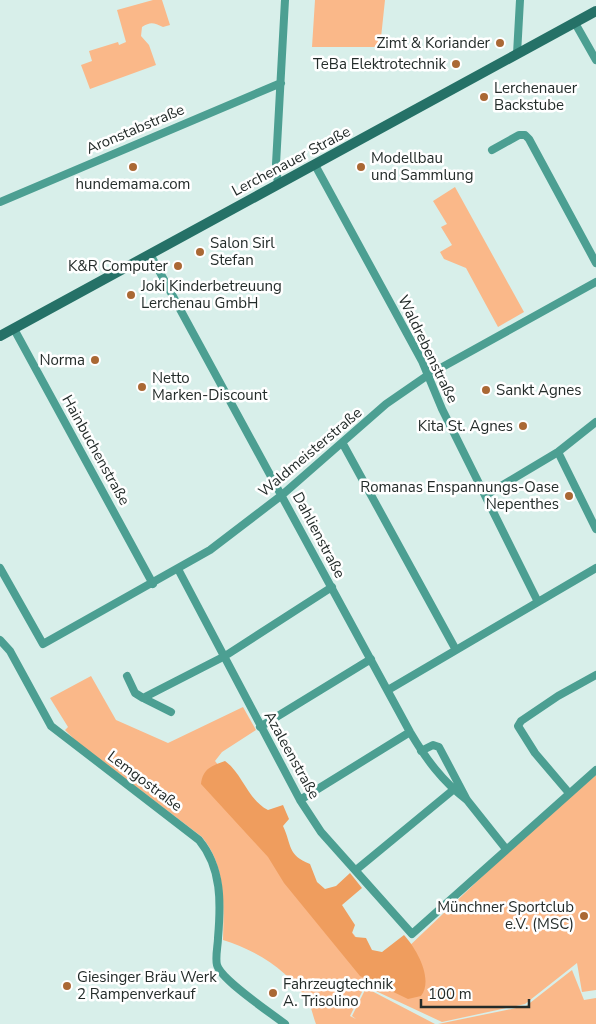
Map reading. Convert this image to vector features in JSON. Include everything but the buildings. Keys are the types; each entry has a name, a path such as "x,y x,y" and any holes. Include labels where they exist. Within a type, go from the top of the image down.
{"main road":[{"name":"Lerchenauer Straße","path":"0,336 596,11"}],"street":[{"path":"278,185 276,164 285,0"},
{"path":"517,54 520,0"},
{"path":"575,22 596,60"},
{"name":"Aronstabstraße","path":"0,202 281,83"},
{"path":"492,150 519,136 525,135 529,139 596,263"},
{"name":"Waldrebenstraße","path":"315,165 418,354 538,602"},
{"name":"Dahlienstraße","path":"150,254 421,751 433,769 453,790 467,800"},
{"name":"Waldmeisterstraße","path":"0,568 43,644 153,584 210,550 282,495 343,444 386,404 428,376 596,282"},
{"name":"Hainbuchenstraße","path":"14,329 153,584"},
{"path":"486,495 558,452 596,422"},
{"path":"343,444 456,650"},
{"path":"558,452 596,529"},
{"path":"388,690 596,568"},
{"name":"Azaleenstraße","path":"178,569 300,800 322,832 412,934 506,849"},
{"path":"143,698 225,656 332,587"},
{"name":"Lemgostraße","path":"0,640 10,651 50,726 191,834 208,850 219,885 220,912 217,965 228,980 285,1024"},
{"path":"260,727 371,659"},
{"path":"569,793 535,753 518,726 521,721 558,696 596,674"},
{"path":"126,676 135,693 171,712"},
{"path":"300,800 410,732"},
{"name":"Dahlienstraße","path":"421,751 433,745 439,747 467,800 506,849"},
{"path":"506,849 596,770"},
{"path":"356,870 453,790"}],"shaded area":[{"path":"153,0 162,0 170,25 163,27 150,23 142,27 141,36 149,45 156,65 90,89 81,65 92,61 89,51 118,42 119,45 126,42 117,10"},
{"path":"315,0 385,0 380,47 312,47"},
{"path":"455,187 524,312 498,327 466,268 444,259 440,252 452,245 441,227 447,224 433,201"},
{"path":"91,676 116,720 168,743 243,707 256,730 222,752 215,761 383,971 512,848 596,775 596,990 582,992 577,963 525,1004 442,1022 365,986 350,1016 356,1019 352,1016 366,988 435,1024 316,1024 311,1007 301,991 282,971 260,956 223,940 222,886 216,860 202,837 76,741 65,730 68,727 50,698"},
{"path":"225,761 261,805 268,810 283,805 289,819 283,826 291,849 297,857 310,864 317,882 325,889 336,886 350,873 362,888 342,905 355,925 352,933 355,937 366,938 372,950 382,952 404,935 414,948 422,964 426,981 421,996 408,999 360,976 284,883 268,857 201,784 206,771 212,766"},
{"path":"572,970 584,1000 596,998 596,1024 438,1024 526,1006"}],"place":[{"name":"Zimt & Koriander","path":"500,43"},
{"name":"TeBa Elektrotechnik","path":"456,64"},
{"name":"Lerchenauer Backstube","path":"484,97"},
{"name":"hundemama.com","path":"133,167"},
{"name":"Modellbau und Sammlung","path":"361,167"},
{"name":"Salon Sirl Stefan","path":"200,252"},
{"name":"K&R Computer","path":"178,266"},
{"name":"Joki Kinderbetreuung Lerchenau GmbH","path":"131,295"},
{"name":"Norma","path":"95,360"},
{"name":"Netto Marken-Discount","path":"142,387"},
{"name":"Sankt Agnes","path":"486,390"},
{"name":"Kita St. Agnes","path":"523,426"},
{"name":"Romanas Enspannungs-Oase Nepenthes","path":"569,496"},
{"name":"Münchner Sportclub e.V. (MSC)","path":"584,916"},
{"name":"Giesinger Bräu Werk 2 Rampenverkauf","path":"67,986"},
{"name":"Fahrzeugtechnik A. Trisolino","path":"273,993"}]}
